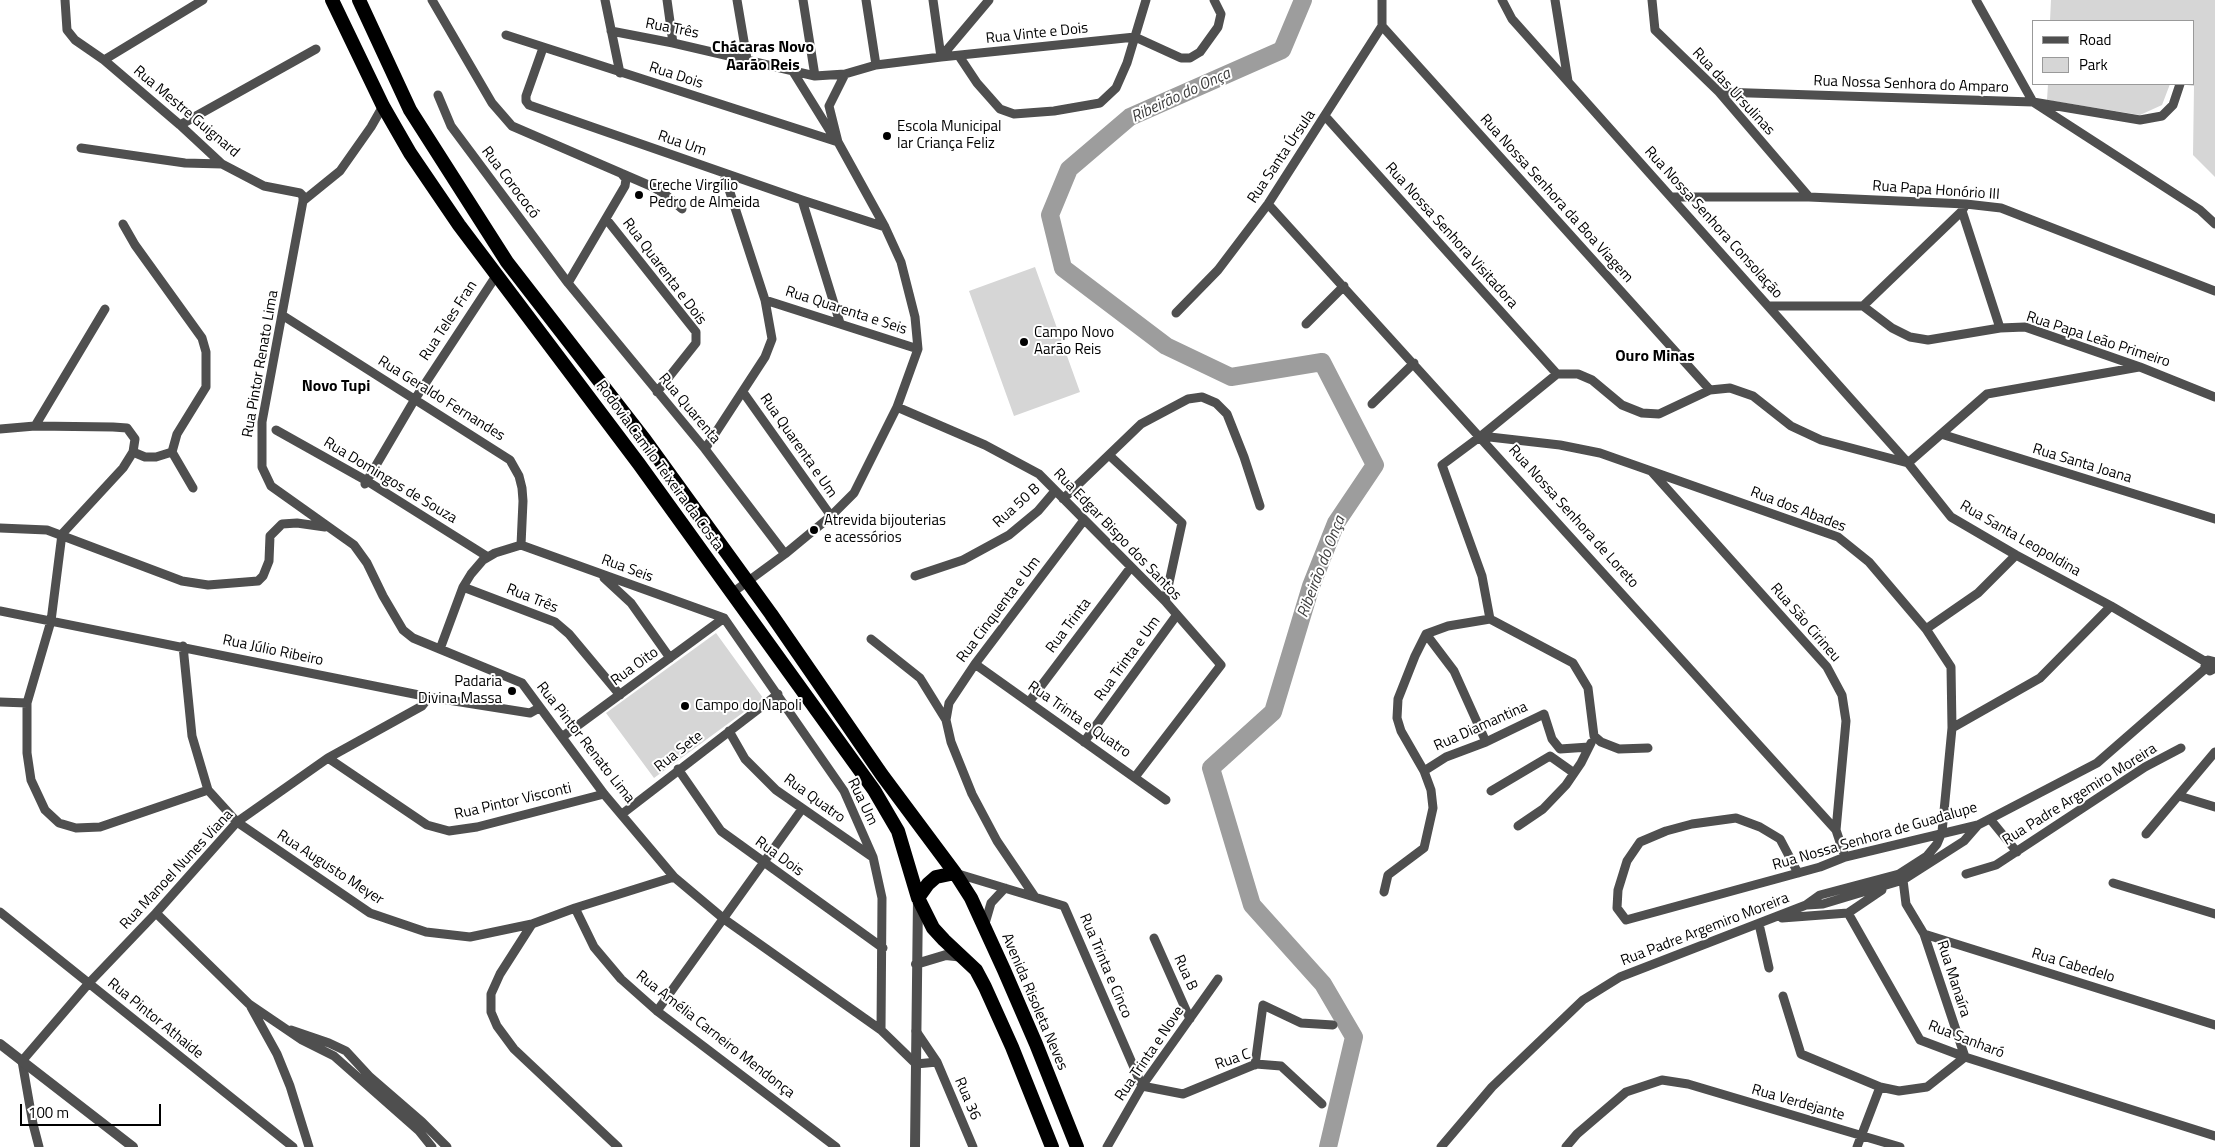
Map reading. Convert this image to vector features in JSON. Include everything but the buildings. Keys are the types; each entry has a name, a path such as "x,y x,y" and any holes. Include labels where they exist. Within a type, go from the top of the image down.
{"highway":[{"name":"Rodovia Camilo Teixeira da Costa","path":"332,0 383,106 416,161 496,276 639,464 874,790 898,831 918,898"},
{"name":"Rodovia Camilo Teixeira da Costa","path":"359,0 410,110 507,262 645,440 747,581 882,774 955,873"},
{"path":"955,873 936,877 928,884 918,898 933,928 976,970 1012,1047 1052,1147"},
{"name":"Avenida Risoleta Neves","path":"955,873 971,898 984,926 1036,1044 1077,1147"}],"street":[{"name":"Rua Mestre Guignard","path":"66,0 67,30 75,40 104,60 180,124 222,164 245,178 264,186 300,192 303,196 303,201"},
{"path":"104,60 203,0"},
{"path":"432,0 492,103 512,126 622,173 665,194 682,209"},
{"path":"605,0 620,73"},
{"path":"667,0 673,42"},
{"path":"737,0 747,59"},
{"path":"803,0 815,76"},
{"path":"866,0 876,65"},
{"path":"933,0 941,57"},
{"path":"941,57 989,0"},
{"path":"959,56 977,83 1000,109 1014,114 1054,111 1100,103 1116,88 1135,37 1146,0"},
{"path":"1135,37 1181,58 1190,58 1200,52 1218,27 1221,14 1214,0"},
{"path":"1382,0 1382,26"},
{"name":"Rua Nossa Senhora Consolação","path":"1502,0 1512,19 1908,463"},
{"path":"1554,0 1568,82"},
{"name":"Rua das Ursulinas","path":"1652,0 1655,30 1719,92 1809,197"},
{"path":"1976,0 2033,102 2200,210 2215,224"},
{"name":"Rua Santa Úrsula","path":"1176,313 1218,270 1268,204 1382,26"},
{"name":"Rua Nossa Senhora da Boa Viagem","path":"1382,26 1710,390"},
{"name":"Rua Três","path":"611,32 673,42 815,76 845,74 876,65"},
{"name":"Rua Dois","path":"506,34 543,48 838,142"},
{"name":"Rua Vinte e Dois","path":"876,65 1135,37"},
{"name":"Rua Um","path":"543,48 526,96 526,101 529,105 724,174 885,227"},
{"path":"180,124 316,49"},
{"path":"732,594 831,516 854,493 897,407 918,349 916,317 901,262 885,227 838,142 792,70"},
{"path":"838,142 829,106 835,89 845,74"},
{"name":"Rua Nossa Senhora do Amparo","path":"1719,92 2033,102 2140,120 2162,116 2173,105 2180,85"},
{"name":"Rua Corococó","path":"438,95 451,126 568,283"},
{"path":"303,201 340,171 358,147 383,106"},
{"name":"Rua Nossa Senhora Visitadora","path":"1325,116 1556,374"},
{"path":"81,148 185,162 222,164"},
{"path":"568,283 607,220 624,186 626,179 622,173"},
{"path":"705,449 765,357 772,339 765,300 724,174"},
{"name":"Rua Papa Honório III","path":"1671,197 1809,197 1964,208 2001,208 2215,291"},
{"path":"802,200 840,323"},
{"name":"Rua Pintor Renato Lima","path":"303,201 282,315 270,426 260,456 266,479 275,489 354,545 367,563 383,596 403,630 413,638 522,683 604,794 674,877 724,919 881,1030 916,1064"},
{"name":"Rua Nossa Senhora de Loreto","path":"1268,204 1481,436 1836,830 1845,857"},
{"path":"1769,306 1863,306 1964,208 2000,328"},
{"name":"Rua Quarenta e Dois","path":"607,220 696,332 696,343 657,392"},
{"path":"123,224 135,245 202,338 206,352 206,387 177,434 172,452 193,488"},
{"name":"Rua Teles Fran","path":"365,483 415,399 496,276"},
{"name":"Rua Quarenta","path":"568,283 705,449 785,554"},
{"path":"1306,324 1344,286"},
{"name":"Rua Quarenta e Seis","path":"765,300 918,349"},
{"name":"Rua Papa Leão Primeiro","path":"1863,306 1892,328 1910,337 1928,340 2000,328 2025,327 2140,367 2215,397"},
{"path":"35,426 105,309"},
{"name":"Rua Geraldo Fernandes","path":"282,315 510,460 519,476 523,501 521,545"},
{"path":"1372,404 1414,363"},
{"path":"1490,619 1482,576 1442,465 1481,436 1556,374 1578,374 1592,380 1622,405 1642,413 1659,414 1710,390 1730,388 1752,396 1791,426 1821,440 1908,463 1987,394 2140,367"},
{"name":"Rua Quarenta e Um","path":"743,392 831,516"},
{"name":"Rua 50 B","path":"1063,500 1141,424 1188,399 1202,397 1216,403 1227,414 1260,506"},
{"name":"Rua Edgar Bispo dos Santos","path":"897,407 984,445 1039,474 1164,601 1221,665 1135,777"},
{"path":"0,429 35,426 127,428 134,439 133,452 123,468 62,534 51,622 27,703 27,753 31,780 45,810 60,823 76,828 100,827 208,790 192,736 183,646"},
{"name":"Rua Domingos de Souza","path":"270,426 488,557"},
{"name":"Rua Santa Joana","path":"1941,434 2215,519"},
{"name":"Rua dos Abades","path":"1481,436 1560,445 1600,453 1838,537 1869,562 1926,628 1951,667 1952,728 1942,832"},
{"path":"133,452 144,457 156,457 172,452"},
{"path":"1109,455 1182,523 1164,601"},
{"name":"Rua Santa Leopoldina","path":"1908,463 1951,517 2212,664"},
{"name":"Rua São Cirineu","path":"1651,471 1827,667 1842,695 1846,721 1836,830"},
{"name":"Rua 50 B","path":"915,576 963,560 1009,535 1038,511 1055,491"},
{"name":"Rua Cinquenta e Um","path":"946,720 949,703 975,664 1084,520"},
{"path":"0,528 46,530 62,534 182,581 208,585 258,581 263,576 269,561 270,536 282,524 319,525 334,530"},
{"path":"440,649 463,587 478,566 488,557 502,550 521,545"},
{"name":"Rua Seis","path":"521,545 724,618"},
{"path":"1926,628 1978,593 2016,555"},
{"name":"Rua Trinta","path":"1029,702 1131,567"},
{"path":"596,573 612,584 631,603 670,658"},
{"name":"Rua Três","path":"463,587 555,622 569,634 620,695"},
{"path":"1952,728 2040,678 2111,606"},
{"name":"Rua Júlio Ribeiro","path":"0,611 183,646 429,697 530,713 539,708"},
{"name":"Rua Trinta e Um","path":"1084,742 1176,616"},
{"name":"Rua Um","path":"724,618 844,791 873,857 882,898 881,1030"},
{"name":"Rua Oito","path":"562,737 724,618"},
{"path":"1384,892 1388,875 1424,848 1433,808 1431,790 1424,772 1401,731 1397,718 1398,699 1420,644 1426,634 1448,626 1490,619 1574,664 1588,688 1594,736 1589,747 1574,773 1543,809 1518,826"},
{"path":"1426,634 1454,670 1486,742"},
{"path":"872,638 920,678 946,720 951,742 972,794 996,841 1036,897"},
{"name":"Rua Trinta e Quatro","path":"975,664 1166,800"},
{"name":"Rua Nossa Senhora de Guadalupe","path":"1798,873 1780,839 1760,827 1736,818 1692,824 1666,831 1640,842 1627,860 1618,890 1617,908 1626,920 1820,867 1845,857 1942,832 1978,825 2097,763 2212,664"},
{"name":"Rua Sete","path":"622,814 678,769 778,694"},
{"name":"Rua Manoel Nunes Viana","path":"22,1061 89,983 156,913 236,822 328,758 422,706 429,697"},
{"path":"0,702 27,703"},
{"name":"Rua Diamantina","path":"1424,772 1446,757 1486,742 1544,714 1552,739 1560,749 1589,747"},
{"name":"Rua Quatro","path":"729,731 745,759 776,790 873,857"},
{"path":"1594,736 1601,742 1619,749 1648,748"},
{"name":"Rua Padre Argemiro Moreira","path":"1966,874 1996,865 2145,767 2182,748"},
{"path":"2146,834 2215,752"},
{"path":"1491,791 1550,756 1574,773"},
{"name":"Rua Pintor Visconti","path":"328,758 427,825 449,831 478,827 604,794"},
{"name":"Rua Dois","path":"678,769 721,831 883,948"},
{"name":"Rua Augusto Meyer","path":"208,790 236,822 370,913 426,932 470,937 532,924 575,908 674,877"},
{"path":"2179,796 2215,807"},
{"path":"657,1011 802,808"},
{"path":"1990,819 2017,852"},
{"name":"Rua Padre Argemiro Moreira","path":"1806,905 1823,904 1903,880 1964,841 1978,825"},
{"name":"Rua Padre Argemiro Moreira","path":"1442,1147 1492,1087 1583,1000 1620,977 1806,905 1820,895 1898,874 1927,856 1937,844 1942,832"},
{"name":"Rua Trinta e Cinco","path":"955,873 1064,906 1142,1086"},
{"name":"Rua Manaíra","path":"1903,880 1906,904 1924,934 1965,1057"},
{"path":"2113,884 2215,914"},
{"name":"Rua Padre Argemiro Moreira","path":"1848,913 1869,900 1886,886"},
{"path":"984,926 991,903 1005,888"},
{"name":"Rodovia Camilo Teixeira da Costa","path":"915,1147 918,898"},
{"name":"Rua Amélia Carneiro Mendonça","path":"575,908 594,947 622,979 657,1011 836,1147"},
{"name":"Rua Pintor Athaide","path":"0,912 293,1147"},
{"path":"156,913 249,1004 302,1040 334,1056 419,1131 432,1147"},
{"path":"1770,919 1848,913"},
{"name":"Rua Sanharó","path":"1848,913 1920,1040 1965,1057 2215,1136"},
{"path":"532,924 500,974 491,994 491,1012 497,1026 514,1049 618,1147"},
{"path":"1759,924 1769,968"},
{"name":"Rua Cabedelo","path":"1924,934 2215,1025"},
{"name":"Rua B","path":"1154,938 1190,1019"},
{"path":"916,964 946,955 964,957"},
{"name":"Rua Trinta e Nove","path":"1107,1147 1142,1086 1218,979"},
{"path":"1782,996 1801,1054 1880,1086 1899,1091 1927,1087 1965,1057"},
{"path":"249,1004 277,1054 290,1086 309,1147"},
{"path":"1255,1065 1262,1005 1301,1023 1333,1025"},
{"path":"284,1028 303,1033 346,1051 376,1083 422,1122 447,1147"},
{"name":"Rua 36","path":"916,1031 937,1062 973,1147"},
{"path":"0,1044 133,1147"},
{"path":"22,1061 39,1147"},
{"path":"916,1064 937,1062"},
{"name":"Rua C","path":"1142,1086 1183,1094 1255,1065 1281,1066 1322,1104"},
{"name":"Rua Verdejante","path":"1566,1147 1577,1134 1626,1092 1662,1080 1688,1084 1900,1147"},
{"path":"1857,1147 1880,1086"}],"green space":[{"path":"2051,0 2215,0 2215,177 2193,155 2194,86 2186,85 2195,85 2195,20 2050,20"},
{"path":"2048,85 2170,85 2162,105 2140,115 2047,100"},
{"name":"Campo Novo Aarão Reis","path":"1035,267 1080,392 1014,416 969,291"},
{"name":"Campo do Napoli","path":"716,633 763,698 654,778 606,713"}],"waterway":[{"name":"Ribeirão do Onça","path":"1303,0 1282,50 1130,117 1069,169 1050,215 1063,268 1166,346 1231,377 1322,362 1375,465 1336,523 1311,586 1273,712 1211,768 1252,905 1323,984 1354,1037 1328,1147"}],"place":[{"name":"Escola Municipal lar Criança Feliz","path":"887,136"},
{"name":"Creche Virgílio Pedro de Almeida","path":"639,195"},
{"name":"Campo Novo Aarão Reis","path":"1024,342"},
{"name":"Atrevida bijouterias e acessórios","path":"814,530"},
{"name":"Padaria Divina Massa","path":"512,691"},
{"name":"Campo do Napoli","path":"685,706"}],"district":[{"name":"Chácaras Novo Aarão Reis","path":"763,57"},
{"name":"Ouro Minas","path":"1655,357"},
{"name":"Novo Tupi","path":"336,387"}]}
